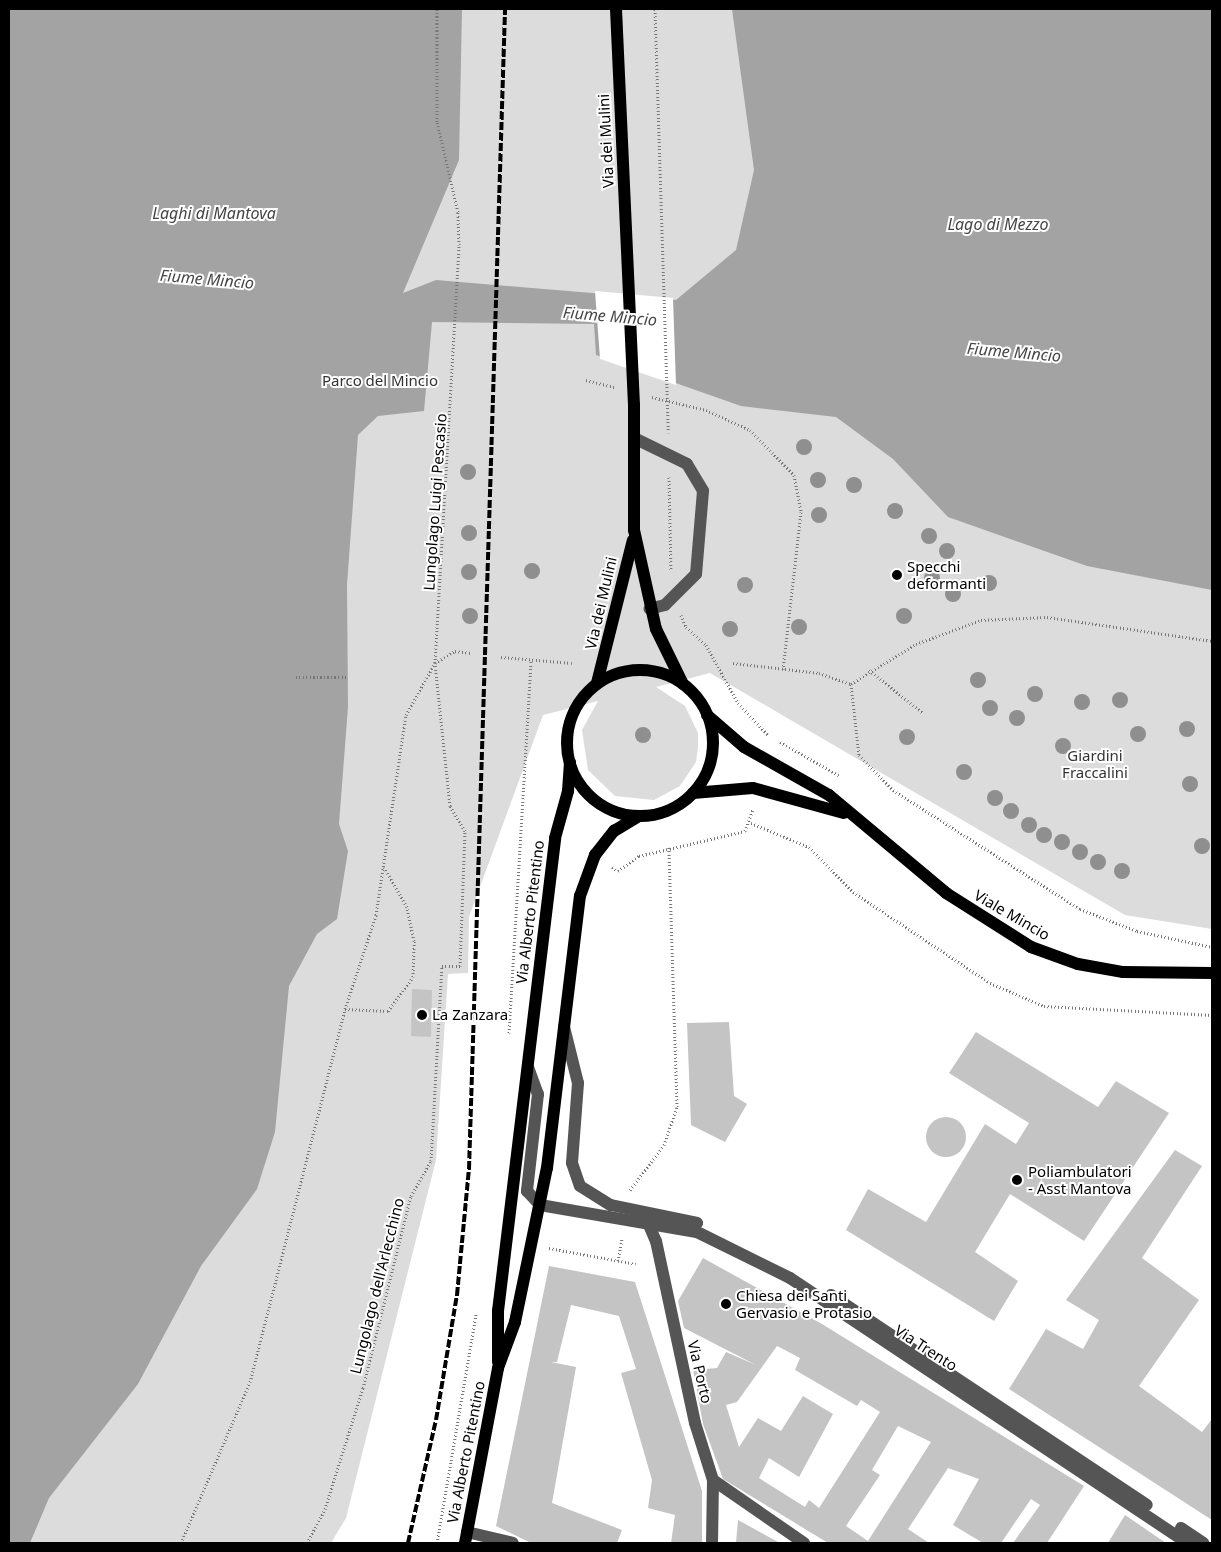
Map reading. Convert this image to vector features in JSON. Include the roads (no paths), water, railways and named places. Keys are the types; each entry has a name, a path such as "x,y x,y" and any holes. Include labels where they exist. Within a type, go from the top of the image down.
{"main road":[{"name":"Via dei Mulini","path":"616,9 634,405 634,530 649,609 664,653 683,684 707,715 713,749 709,767 693,793 667,811 639,816 599,803 575,778 570,762 569,724 575,708 598,683 634,530"},
{"path":"598,683 644,670 683,684"},
{"name":"Viale Mincio","path":"707,715 730,737 822,791 946,894 1031,948 1078,964 1123,972 1212,973"},
{"name":"Via Alberto Pitentino","path":"498,1368 498,1312 555,838 568,791 570,762"},
{"name":"Viale Mincio","path":"693,793 760,788 852,817"},
{"name":"Via Alberto Pitentino","path":"466,1538 498,1368 515,1322 540,1205 580,896 595,855 614,831 639,816"}],"street":[{"path":"634,438 687,464 703,491 696,574 665,605 649,609"},
{"name":"Via Alberto Pitentino","path":"564,1027 578,1083 572,1163 580,1186"},
{"name":"Via Alberto Pitentino","path":"528,1067 538,1094 527,1191 540,1205"},
{"name":"Via Trento","path":"580,1186 598,1200 697,1232 790,1278 1188,1543"},
{"name":"Via Trento","path":"540,1205 700,1224 794,1270 1203,1543"},
{"name":"Via Porto","path":"645,1216 695,1423 713,1480 712,1543"},
{"path":"713,1480 804,1543"},
{"path":"466,1538 513,1543"}],"water":[{"name":"Laghi di Mantova","path":"9,9 462,9 459,160 403,293 436,280 676,300 736,250 754,170 732,9 1212,9 1212,590 1087,566 948,517 893,459 836,417 741,406 596,355 594,324 432,322 424,411 378,416 358,435 347,585 348,707 339,824 348,851 337,919 317,934 289,986 275,1132 257,1189 201,1266 138,1384 49,1498 30,1543 9,1543"}],"railway":[{"path":"408,1543 436,1420 457,1295 469,1169 505,9"}],"place":[{"name":"Specchi deformanti","path":"897,575"},
{"name":"La Zanzara","path":"422,1015"},
{"name":"Poliambulatori - Asst Mantova","path":"1017,1180"},
{"name":"Chiesa dei Santi Gervasio e Protasio","path":"726,1304"}],"water label":[{"name":"Lago di Mezzo","path":"998,224"},
{"name":"Fiume Mincio","path":"207,279"},
{"name":"Fiume Mincio","path":"610,316"},
{"name":"Fiume Mincio","path":"1014,352"}],"park label":[{"name":"Parco del Mincio","path":"380,381"},
{"name":"Giardini Fraccalini","path":"1095,764"}]}
